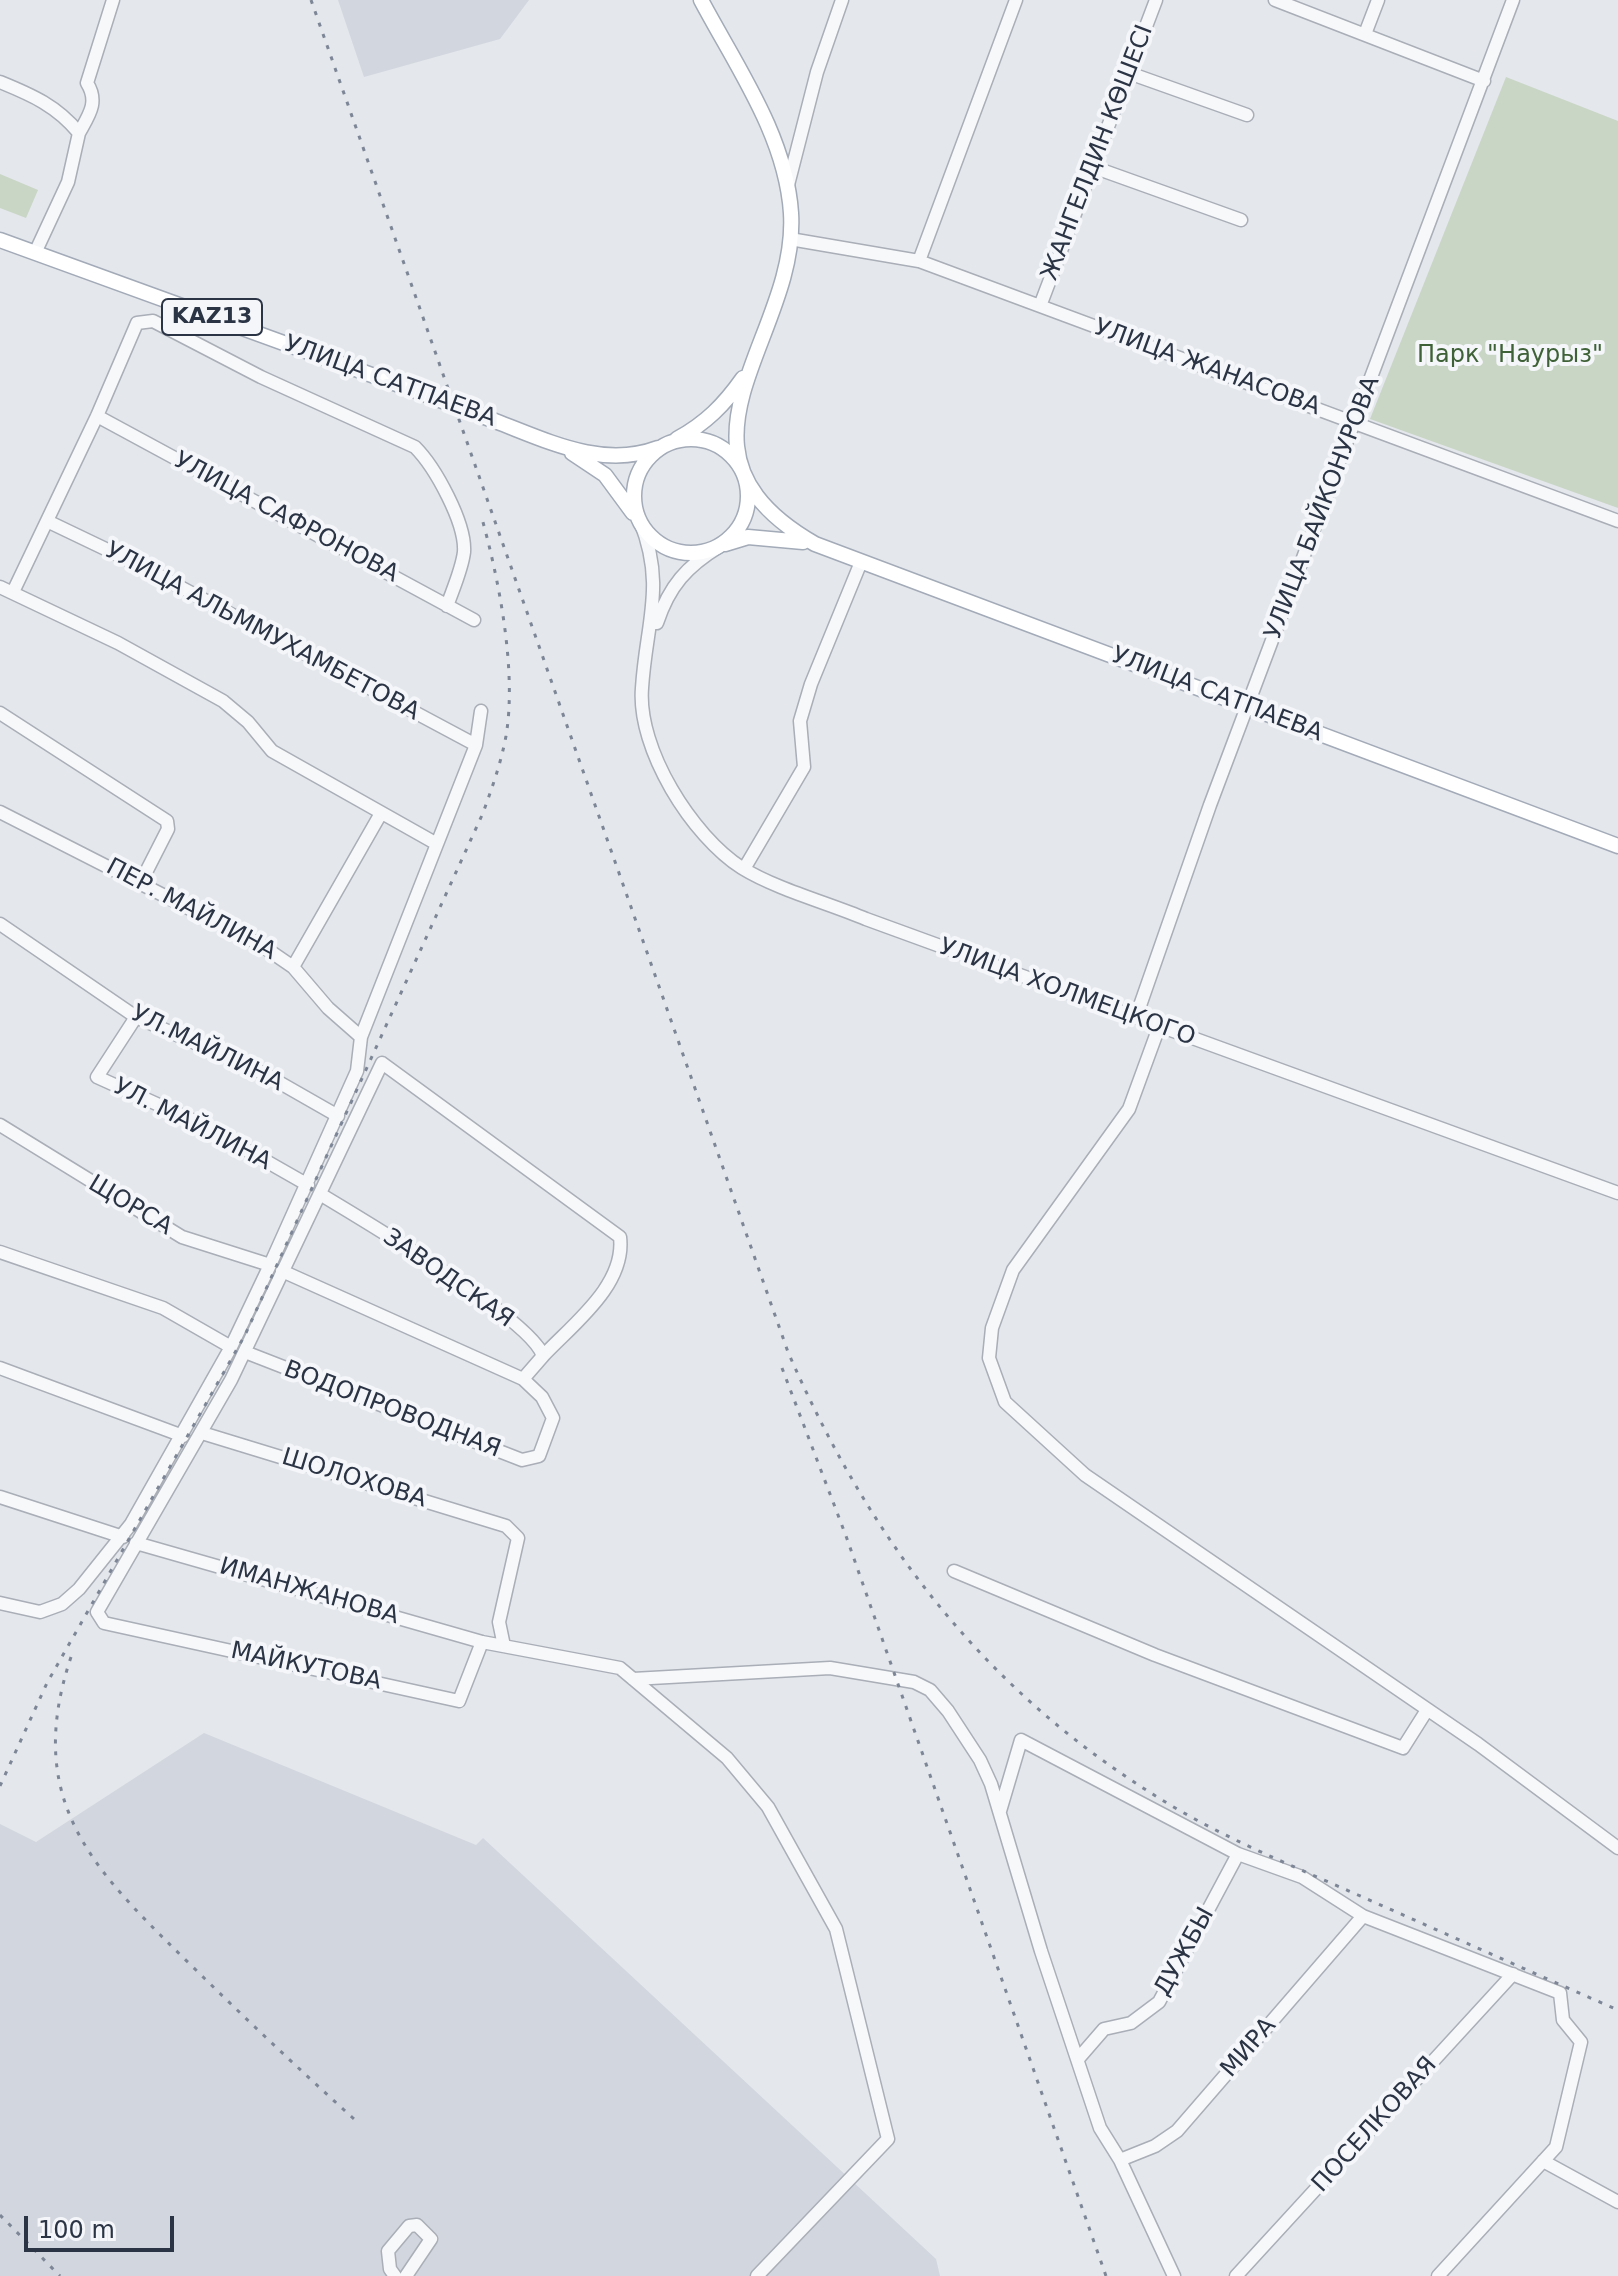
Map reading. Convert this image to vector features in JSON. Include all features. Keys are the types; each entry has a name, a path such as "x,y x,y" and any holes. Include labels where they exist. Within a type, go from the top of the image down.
{"main road":[{"name":"KAZ13","path":"554,443 605,475 649,535 673,551 695,553 720,546 732,537 746,511 737,424 747,371 773,306 790,239 787,187 774,144 755,101 701,0"},
{"name":"УЛИЦА САТПАЕВА","path":"0,240 554,443"},
{"name":"KAZ13","path":"640,521 634,493 640,469 658,449 701,425 724,405 747,371"},
{"name":"KAZ13","path":"554,443 609,457 637,454 695,439 730,454 744,475"},
{"path":"744,475 772,515 815,544"},
{"path":"720,546 748,537 776,537 815,544"},
{"name":"УЛИЦА САТПАЕВА","path":"815,544 1618,846"}],"street":[{"path":"35,253 68,182 79,133 92,110 94,94 87,83 113,0"},
{"path":"787,187 817,72 842,0"},
{"path":"919,261 1016,0"},
{"name":"ЖАНГЕЛДИН КӨШЕСІ","path":"1040,306 1156,0"},
{"path":"1275,0 1484,81"},
{"path":"1365,34 1378,0"},
{"name":"УЛИЦА БАЙКОНУРОВА","path":"1136,1017 1248,707 1513,0"},
{"path":"1129,73 1247,115"},
{"path":"0,82 39,98 63,114 79,133"},
{"path":"1093,167 1241,220"},
{"name":"УЛИЦА ЖАНАСОВА","path":"790,239 919,261 1618,521"},
{"path":"437,844 380,815 272,751 248,722 223,701 118,643 6,589 47,521 137,323 153,321 261,377 401,440 427,460 460,528 464,551 447,606"},
{"name":"УЛИЦА САФРОНОВА","path":"97,416 474,620"},
{"name":"УЛИЦА АЛЬММУХАМБЕТОВА","path":"47,521 141,566 476,745"},
{"path":"640,521 652,551 655,571 645,664"},
{"path":"645,664 666,595 696,560 720,546"},
{"path":"744,869 804,767 800,721 811,684 861,562"},
{"name":"УЛИЦА ХОЛМЕЦКОГО","path":"645,664 641,691 643,721 656,756 695,825 719,851 744,869 866,919 1618,1193"},
{"path":"136,1543 202,1433 245,1352 308,1185 357,1071 361,1037 476,745 481,711"},
{"path":"0,713 167,821 168,829 141,882"},
{"name":"ПЕР. МАЙЛИНА","path":"0,812 229,926 293,967 328,1008 361,1037"},
{"path":"293,967 380,815"},
{"name":"УЛ.МАЙЛИНА","path":"0,924 136,1017 261,1072 338,1116"},
{"name":"УЛ. МАЙЛИНА","path":"136,1017 97,1077 201,1124 308,1185"},
{"path":"1159,1027 1129,1109 1013,1270 992,1328 989,1358 1005,1402 1085,1475 1427,1710 1618,1848"},
{"path":"0,1603 40,1612 62,1604 79,1589 123,1537 320,1194 382,1063 601,1220 620,1237 622,1254 609,1285 523,1379"},
{"name":"ЩОРСА","path":"0,1125 182,1237 276,1268 523,1379"},
{"name":"ЗАВОДСКАЯ","path":"320,1194 436,1265 532,1337 543,1356"},
{"path":"0,1252 163,1308 231,1347"},
{"name":"ВОДОПРОВОДНАЯ","path":"245,1352 522,1460 539,1456 553,1418 542,1397 523,1379"},
{"path":"0,1368 183,1436"},
{"path":"216,1373 231,1380"},
{"name":"ШОЛОХОВА","path":"202,1433 506,1526 518,1538 499,1622 504,1646"},
{"path":"0,1497 123,1537"},
{"name":"МАЙКУТОВА","path":"136,1543 97,1612 104,1623 459,1701 482,1642"},
{"name":"ИМАНЖАНОВА","path":"136,1543 482,1642 620,1668 633,1679"},
{"path":"954,1571 1155,1655 1403,1748 1427,1710"},
{"path":"633,1679 830,1668 914,1682 930,1690 980,1760 1000,1811 1036,1937 1100,2128 1120,2160 1174,2276"},
{"path":"633,1679 727,1758 776,1820 836,1929 888,2139 757,2276"},
{"path":"1000,1811 1021,1740 1238,1854 1302,1877 1363,1916 1560,1993 1563,2020 1581,2042 1556,2147 1438,2276"},
{"name":"ДУЖБЫ","path":"1078,2059 1104,2029 1131,2023 1159,2002 1238,1854"},
{"name":"МИРА","path":"1120,2160 1155,2146 1177,2131 1363,1916"},
{"name":"ПОСЕЛКОВАЯ","path":"1236,2276 1513,1974"},
{"path":"1543,2161 1618,2202"},
{"path":"395,2276 390,2269 388,2251 409,2226 417,2225 431,2239 406,2276"}],"shaded area":[{"path":"338,0 529,0 500,39 364,77"},
{"path":"204,1733 476,1845 483,1838 936,2259 940,2276 0,2276 0,1824 36,1842"}],"green space":[{"name":"Парк \"Наурыз\"","path":"1506,77 1618,121 1618,508 1370,419"},
{"path":"0,174 38,190 26,218 0,208"}],"railway":[{"path":"311,0 788,1352 821,1423 898,1552 943,1610 992,1665 1046,1716 1106,1763 1172,1806 1264,1853 1618,2010"},
{"path":"0,1786 47,1683 245,1335 483,813 506,736 509,683 500,596 481,515"},
{"path":"782,1368 846,1536 1106,2276"},
{"path":"71,1657 58,1709 56,1755 63,1797 79,1834 101,1869 129,1903 354,2119"},
{"path":"0,2215 60,2276"}]}
